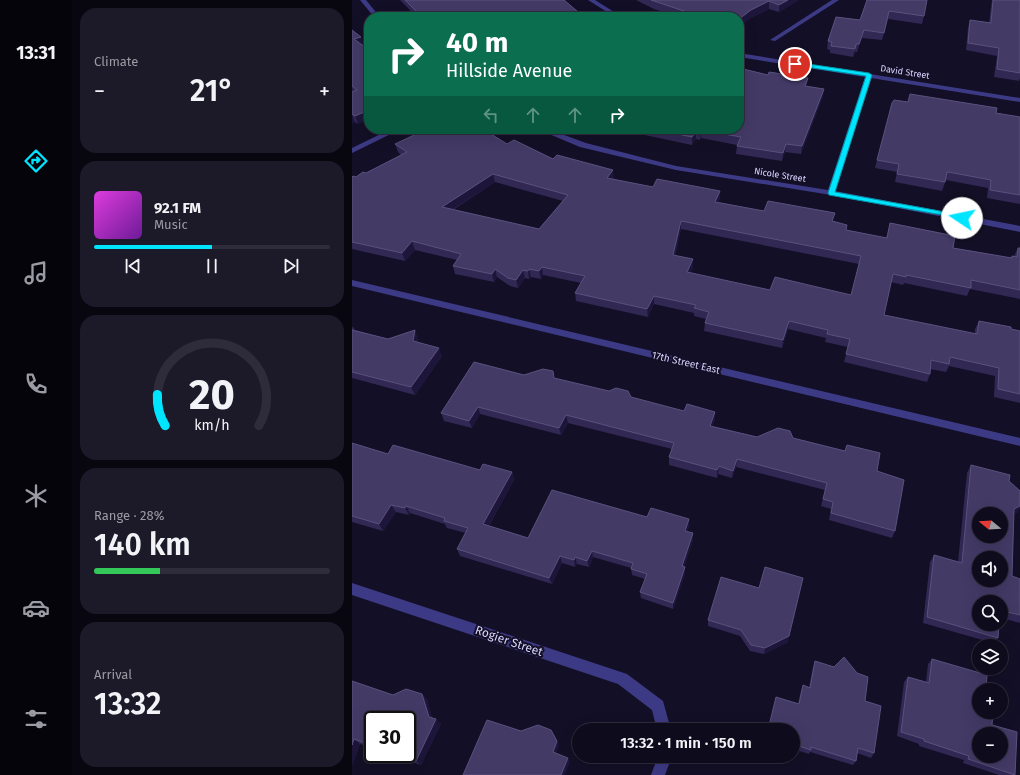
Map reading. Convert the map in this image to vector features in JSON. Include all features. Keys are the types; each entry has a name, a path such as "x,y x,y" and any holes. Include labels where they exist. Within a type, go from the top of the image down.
{"street":[{"path":"363,0 373,12"},
{"path":"591,0 611,12"},
{"path":"773,40 836,0"},
{"name":"David Street","path":"744,56 1020,100"},
{"path":"831,193 869,75"},
{"path":"352,151 387,134"},
{"name":"Nicole Street","path":"554,134 583,145 676,168 831,193 1020,229"},
{"name":"17th Street East","path":"352,283 1020,442"},
{"name":"Rogier Street","path":"352,589 622,679 658,706 662,723"},
{"path":"658,775 662,763"}],"building":[{"path":"405,0 564,0 578,12 417,12"},
{"path":"651,0 788,0 779,5 769,1 744,15 744,12 687,12"},
{"path":"867,0 927,0 924,16 889,11 884,33 864,30 859,44 856,44 855,49 831,46 832,42 828,41 836,17 860,20"},
{"path":"993,0 1020,0 1020,73 997,69 999,48 968,43 970,20 991,23"},
{"path":"352,30 361,37 354,39 364,46 364,112 355,116 352,114 352,92 357,90 352,86"},
{"path":"744,69 768,75 769,72 808,78 805,86 824,89 802,146 786,144 783,153 737,146 741,137 724,134 744,134"},
{"path":"910,94 997,108 996,113 1020,117 1020,195 990,190 991,180 948,172 945,182 897,174 899,164 877,160 892,103 894,100 908,102"},
{"path":"416,134 491,134 507,144 514,140 553,159 557,155 613,170 607,178 653,187 657,179 720,191 715,202 764,211 768,201 835,213 832,221 847,225 846,230 887,238 890,223 955,236 953,248 1012,258 1012,256 1017,257 1018,248 1020,248 1020,290 971,280 971,288 906,275 906,277 893,274 884,315 977,334 979,321 1011,327 1011,329 1020,331 1020,394 998,389 999,368 950,357 949,364 931,360 930,374 846,354 850,339 827,334 828,330 789,321 783,340 705,323 709,312 694,308 696,305 654,296 647,309 575,293 585,276 542,267 539,271 529,269 528,271 523,270 516,280 508,278 495,269 492,274 453,266 461,254 412,241 402,253 352,242 352,177 356,177 363,172 366,173 407,152 395,144","holes":["493,174 568,195 539,229 442,207","681,221 861,256 851,295 775,277 770,290 687,272 693,259 673,255"]},
{"path":"678,134 694,134 692,137"},
{"path":"352,330 388,339 415,330 413,341 439,348 411,387 352,372"},
{"path":"474,362 524,375 543,369 553,371 554,378 609,391 616,388 628,391 631,397 684,411 687,404 715,412 710,426 757,437 778,428 790,431 793,438 845,451 847,445 880,453 877,471 904,480 895,531 831,513 833,502 823,499 827,483 737,459 733,471 719,466 717,470 669,457 674,443 566,415 559,428 478,407 469,421 441,413"},
{"path":"352,443 388,454 393,445 480,470 483,464 512,472 483,524 528,538 552,490 647,517 651,508 689,519 685,531 693,533 682,566 685,567 673,603 640,592 647,574 631,569 633,563 592,551 587,561 575,557 574,560 560,556 549,578 457,549 468,528 444,521 445,518 406,506 405,508 391,505 379,524 352,516"},
{"path":"971,465 1010,475 1009,481 1020,491 1020,506 1014,509 1012,576 1020,579 1020,615 1008,612 1008,595 972,595 972,630 927,617 934,555 962,563"},
{"path":"765,567 803,578 789,636 765,648 751,645 741,630 708,620 721,577 759,588"},
{"path":"974,631 999,631 998,638"},
{"path":"844,657 857,673 868,677 865,701 881,706 874,753 858,748 856,761 811,747 811,750 800,746 800,723 770,723 776,697 799,704 803,685 810,688 815,661 834,667"},
{"path":"932,659 972,671 972,675 987,675 986,683 972,683 972,719 992,719 992,725 999,727 972,727 972,760 968,759 969,756 901,732 908,677 929,683"},
{"path":"352,681 393,695 406,689 422,694 429,717 436,719 416,761 416,711 364,711 364,743 354,739 352,745"},
{"path":"487,720 521,731 538,725 551,730 557,741 553,752 568,758 561,775 463,775"},
{"path":"1008,729 1017,732 1015,775 980,763 1008,763"}],"route":[{"path":"795,64 869,75 831,193 962,218"}]}
